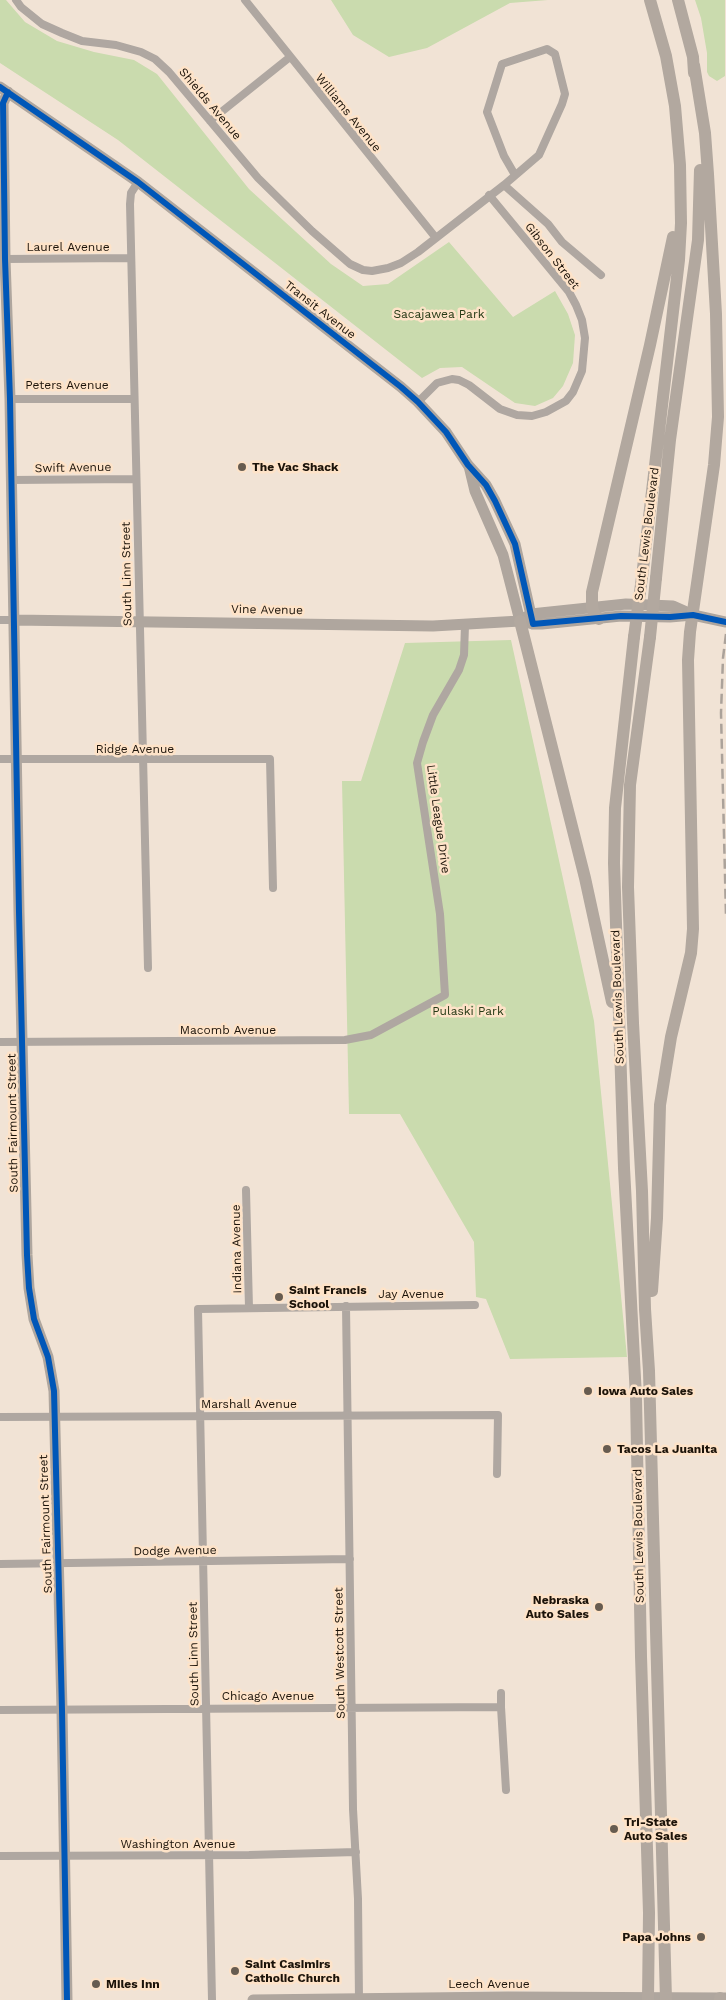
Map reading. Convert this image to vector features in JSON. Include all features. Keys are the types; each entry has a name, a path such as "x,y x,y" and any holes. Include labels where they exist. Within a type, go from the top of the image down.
{"main road":[{"name":"South Lewis Boulevard","path":"648,1998 649,1913 641,1656 636,1397 626,1223 615,906 616,808 634,637 679,260 681,192 675,106 666,56 650,0"},
{"name":"South Lewis Boulevard","path":"667,1999 650,1371 645,1309 642,1191 632,1023 628,887 630,786 650,637 670,440 698,240 701,154 694,65 678,0"},
{"path":"650,1371 660,1105 671,1036 691,953 693,929 688,660 710,498 718,417 716,314 708,174 705,133 694,65"},
{"path":"599,619 592,607 592,592 671,251 681,192"},
{"path":"528,620 599,938 620,1054"}],"street":[{"name":"Shields Avenue","path":"16,0 21,7 42,24 62,33 82,41 116,45 141,52 154,59 169,72 258,178 312,231 350,264 372,271 388,268 418,252 436,238"},
{"name":"Williams Avenue","path":"245,0 436,238"},
{"path":"436,238 504,185 539,155 565,94 555,54 547,49 502,64 487,112 504,156 515,175"},
{"path":"210,122 290,57"},
{"name":"Transit Avenue","path":"4,90 138,182 418,402 446,432 468,465 475,491 503,555 528,620"},
{"name":"South Fairmount Street","path":"4,90 5,399 10,480 14,620 29,1288 34,1320 52,1373 55,1418 67,2000"},
{"name":"South Linn Street","path":"138,182 131,193 130,204 148,968"},
{"path":"504,185 548,224 562,242 601,275"},
{"name":"Gibson Street","path":"418,402 437,383 452,379 460,380 469,385 500,409 517,415 532,416 558,407 573,392 578,382 585,353 585,338 582,320 576,305 569,292 489,195"},
{"name":"Laurel Avenue","path":"6,258 131,258"},
{"name":"Peters Avenue","path":"5,399 134,399"},
{"name":"Swift Avenue","path":"10,480 136,478"},
{"path":"528,620 592,607 657,604 673,606 693,615 726,622"},
{"path":"528,620 693,615"},
{"name":"Vine Avenue","path":"0,620 465,625 528,620"},
{"name":"Little League Drive","path":"445,995 440,914 417,763 433,715 459,670 464,655 465,625"},
{"name":"Ridge Avenue","path":"0,759 270,759 273,888"},
{"name":"Macomb Avenue","path":"0,1042 346,1040 371,1035 445,995"},
{"name":"Indiana Avenue","path":"246,1190 249,1308"},
{"name":"Jay Avenue","path":"198,1308 475,1305"},
{"name":"South Westcott Street","path":"346,1306 353,1809 356,1852 359,1999"},
{"name":"South Linn Street","path":"198,1308 212,2000"},
{"name":"Marshall Avenue","path":"0,1417 498,1415 497,1474"},
{"name":"Dodge Avenue","path":"0,1564 350,1559"},
{"path":"501,1694 506,1790"},
{"name":"Chicago Avenue","path":"0,1710 352,1707 501,1708"},
{"name":"Washington Avenue","path":"0,1856 356,1852"},
{"name":"Leech Avenue","path":"253,2000 722,1998"}],"green space":[{"name":"Sacajawea Park","path":"0,0 6,0 25,22 57,41 94,52 134,60 157,74 249,189 331,264 363,286 388,284 449,242 513,317 555,291 568,314 575,335 573,363 563,386 553,398 535,406 515,403 462,367 440,368 422,378 118,140 0,63"},
{"path":"331,0 548,0 510,3 427,48 389,57 353,35"},
{"path":"695,0 725,0 725,76 717,81 709,76 707,72 707,53 701,18"},
{"name":"Pulaski Park","path":"511,640 594,1021 627,1357 510,1359 486,1299 476,1297 474,1242 400,1114 349,1114 342,781 361,781 405,643"}],"railway":[{"path":"726,634 721,713 726,916"}],"cycle path":[{"path":"0,87 138,182 418,402 446,432 468,465 486,485 495,501 515,544 533,624 621,616 670,617 693,615 726,622"},
{"path":"8,92 3,103 5,259 10,399 27,1255 29,1288 34,1319 48,1357 54,1391 67,2000"}],"place":[{"name":"The Vac Shack","path":"242,467"},
{"name":"Saint Francis School","path":"279,1297"},
{"name":"Iowa Auto Sales","path":"588,1391"},
{"name":"Tacos La Juanita","path":"607,1449"},
{"name":"Nebraska Auto Sales","path":"599,1607"},
{"name":"Tri-State Auto Sales","path":"614,1829"},
{"name":"Papa Johns","path":"701,1937"},
{"name":"Saint Casimirs Catholic Church","path":"235,1971"},
{"name":"Miles Inn","path":"96,1984"}]}
